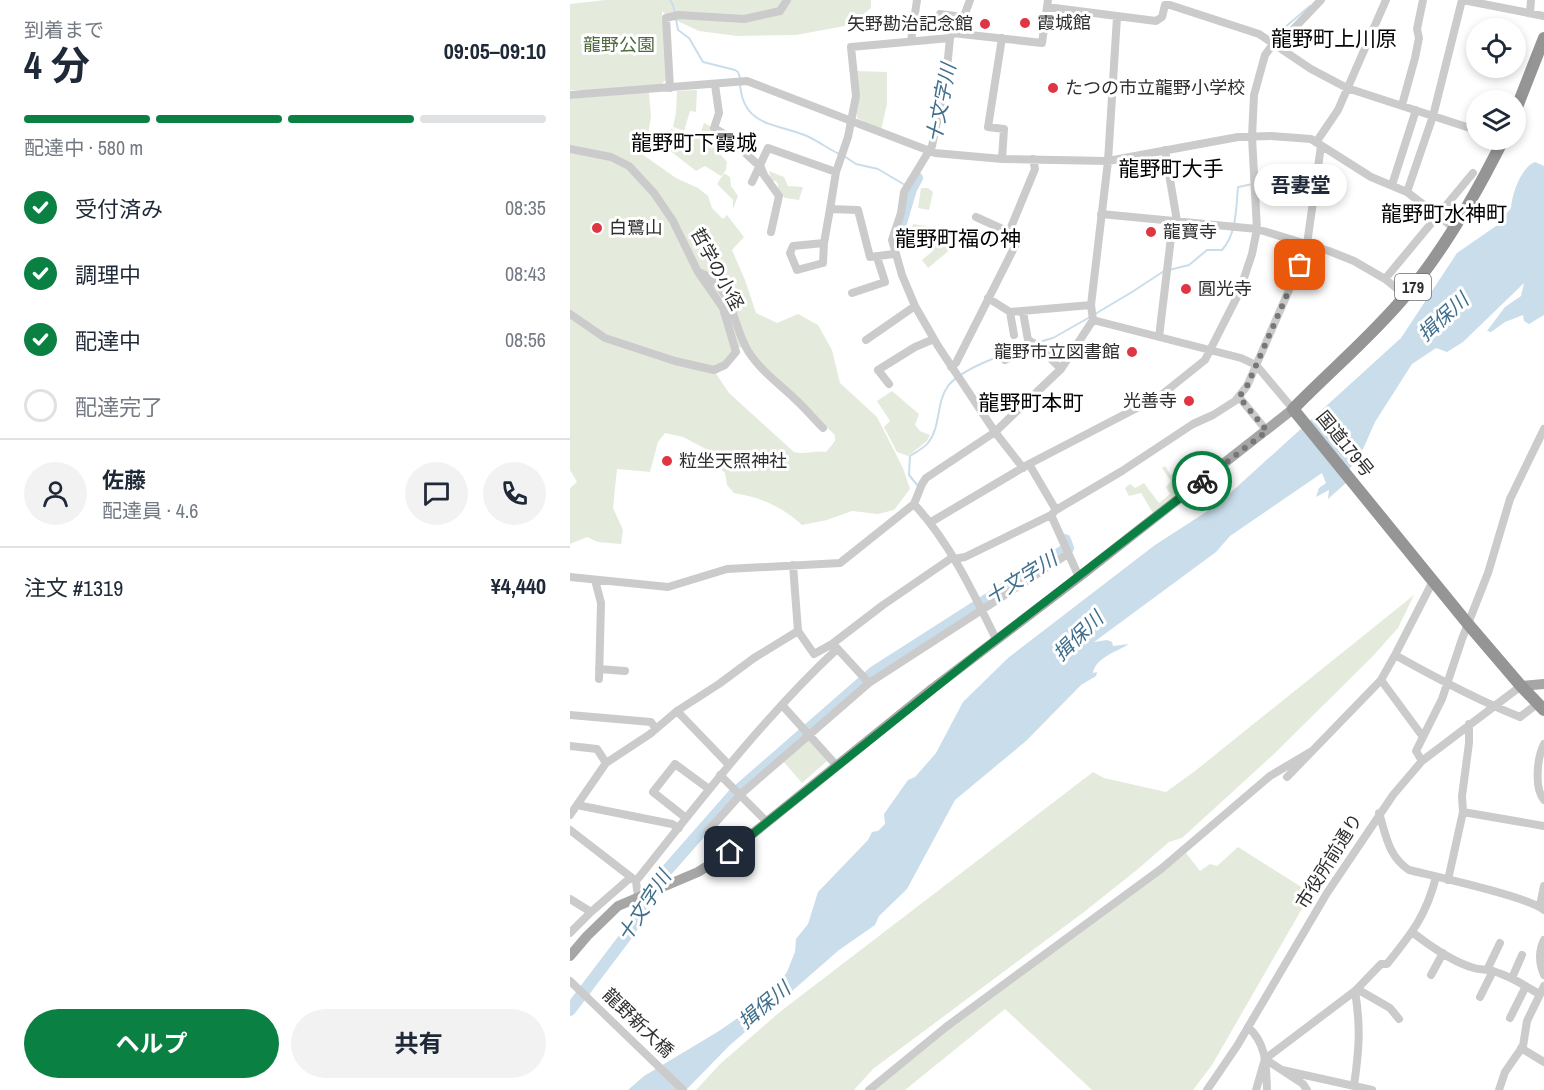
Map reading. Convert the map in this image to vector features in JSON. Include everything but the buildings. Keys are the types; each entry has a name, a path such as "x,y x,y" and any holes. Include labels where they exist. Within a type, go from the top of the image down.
{"highway":[{"path":"1524,90 1544,38"},
{"name":"国道179号","path":"1496,150 1480,184 1454,228 1406,296 1293,409 1468,624 1541,707"}],"main road":[{"path":"570,956 618,906 716,862 996,639 1293,409"},
{"path":"1521,686 1544,684"}],"street":[{"path":"670,88 666,18 680,15 744,19 780,11 787,0"},
{"path":"911,41 917,0"},
{"path":"970,0 954,35 932,152 904,192 901,213 892,240 894,254 915,306 951,367 995,432 1026,466 1054,512 1066,550 1079,577"},
{"path":"931,522 1026,466 1160,396 1205,360 1239,293 1252,254 1257,229 1250,137 1254,95 1265,55 1274,43 1284,39 1321,0"},
{"path":"570,933 591,912 633,880 679,828 728,764 835,647 884,605 953,558 965,557 1054,512 1239,397 1247,386 1307,244 1319,143 1338,110 1386,0"},
{"path":"1402,105 1415,58 1419,38 1417,29 1423,0"},
{"path":"1407,192 1433,116 1463,0 1544,16"},
{"path":"1530,13 1531,0"},
{"path":"824,243 836,172 852,121 856,96 851,47 954,35 1042,42 1047,4 1117,17 1156,21 1162,17 1165,4 1170,5 1259,34 1311,69 1347,88 1466,127"},
{"path":"940,14 963,17"},
{"path":"570,577 668,586 727,569 840,563 914,504 926,478 995,432 1061,369 1094,320 1090,305 1108,161 1117,17"},
{"path":"1002,38 988,128 1004,129 1002,159"},
{"path":"570,95 747,81 760,84 932,152 1002,159 1108,161 1250,137 1301,138 1319,143 1371,177 1407,192 1454,228"},
{"path":"716,85 719,113 714,128 726,135 760,165 764,175 779,196 771,232"},
{"path":"1392,185 1416,110"},
{"name":"哲学の小径","path":"570,148 611,157 629,166 654,193 673,221 698,272 723,308 736,352 725,365 714,370 675,361 605,338 570,314"},
{"path":"752,182 768,148 836,172"},
{"path":"1160,337 1177,211 1165,150"},
{"path":"1009,232 1035,169 1034,159"},
{"path":"1385,279 1473,173"},
{"path":"830,209 858,210 870,258 894,254"},
{"path":"1101,214 1257,229 1354,261 1385,279 1406,296"},
{"path":"951,367 956,363 1019,238 976,217"},
{"path":"852,293 885,282 877,257"},
{"path":"698,272 716,285 730,304 746,348 754,361 823,428"},
{"path":"988,298 1010,312 1090,305"},
{"path":"866,340 915,306"},
{"path":"1010,312 1014,334"},
{"path":"1023,312 1028,340 1037,345 1061,369"},
{"path":"1094,320 1241,358 1256,365 1293,409"},
{"path":"889,384 878,370 915,347 934,339"},
{"path":"1005,360 1037,345"},
{"path":"1239,397 1267,431"},
{"path":"1422,761 1416,751 1448,684 1488,573 1510,499 1544,429"},
{"path":"914,504 931,522 953,558 996,639"},
{"path":"706,832 738,792 806,731 869,682 979,606 1066,550"},
{"path":"793,565 798,631 814,654 835,647"},
{"path":"595,580 601,603 599,679"},
{"path":"1287,777 1381,680 1432,580"},
{"path":"570,815 606,763 754,658 798,631"},
{"path":"835,647 869,682"},
{"path":"1395,655 1493,707 1520,717 1541,707"},
{"path":"599,669 626,670"},
{"path":"1381,680 1424,736"},
{"name":"市役所前通り","path":"1208,1090 1327,893 1379,813 1422,761 1521,686"},
{"path":"782,705 836,765"},
{"path":"677,711 728,764"},
{"path":"570,715 651,722 656,729"},
{"path":"1448,880 1463,812 1462,796 1469,743 1469,724"},
{"path":"1544,744 1537,785 1539,794 1544,800"},
{"path":"570,746 597,749 606,763"},
{"path":"869,1090 945,1027 1161,868 1270,776 1312,751"},
{"path":"686,818 653,792 675,764 709,789"},
{"path":"720,775 766,821"},
{"path":"577,805 672,824 679,828"},
{"path":"1463,812 1544,826"},
{"path":"1379,813 1390,850 1398,862 1408,870 1542,908 1544,886"},
{"path":"570,830 633,880 638,897"},
{"path":"1256,1090 1265,1059 1356,990 1381,964 1387,964 1412,932 1428,905 1436,877"},
{"path":"570,899 591,912"},
{"path":"1412,932 1443,953 1474,969 1490,970 1512,978 1539,994"},
{"path":"1544,939 1540,948 1540,961 1544,975"},
{"path":"1480,997 1500,943"},
{"path":"1431,975 1443,953"},
{"path":"1512,978 1521,955"},
{"name":"龍野新大橋","path":"570,981 683,1090"},
{"path":"1510,1018 1526,986"},
{"path":"1498,1090 1505,1072 1521,1048 1527,1021 1544,986"},
{"path":"1356,990 1390,1008 1399,1020"},
{"path":"1354,1086 1360,1037 1356,990"},
{"path":"1248,1027 1258,1036 1265,1059 1267,1090"},
{"path":"1521,1048 1544,1062"},
{"path":"1265,1059 1303,1084 1307,1090"},
{"path":"1282,1070 1372,1090"}],"green space":[{"name":"龍野公園","path":"605,0 871,0 871,8 850,25 796,35 737,36 699,31 667,16 662,11 666,80 660,85 570,90 570,4"},
{"path":"856,71 887,72 887,104 881,130 857,118"},
{"path":"697,90 696,112 690,111 684,131 673,127 677,91"},
{"path":"649,92 651,117 647,139 639,152 676,178 698,188 708,196 712,208 723,219 727,215 744,237 732,250 756,313 777,323 798,314 818,325 832,350 840,383 877,417 903,468 910,489 894,510 878,514 852,511 827,520 802,525 771,504 734,493 727,485 725,473 711,460 706,449 683,437 665,433 658,442 650,472 617,469 613,508 623,530 621,544 598,542 587,537 570,544 570,488 577,482 570,470 570,99","holes":["740,347 746,350 835,435 835,441 826,452 794,452 729,393 715,372 726,358"]},
{"path":"704,123 713,128 704,140 721,151 721,155 727,162 726,170 721,176 705,166 696,171 664,146 665,134 670,134 671,129 692,137 694,131 701,132"},
{"path":"769,171 784,177 788,186 803,187 799,200 785,198 778,190 776,181 771,181"},
{"path":"724,173 730,177 731,186 738,196 733,209 733,200 717,184"},
{"path":"921,188 928,188 933,192 929,210 918,208"},
{"path":"913,224 933,227 934,239 910,238"},
{"path":"942,238 951,249 928,268 922,260 934,250 931,246"},
{"path":"892,391 919,414 915,425 920,431 930,435 927,441 908,456 897,452 884,427 890,421 877,401"},
{"path":"1165,466 1171,475 1179,471 1183,476 1194,473 1195,478 1153,513 1141,493 1129,496 1125,488 1130,484 1135,488 1144,483 1159,503 1170,494 1166,487 1171,481 1162,468"},
{"path":"1414,595 1398,628 1373,656 1274,754 1182,838 1169,842 1084,912 873,1069 854,1090 696,1090 720,1064 781,1011 1093,772 1104,778 1166,792"},
{"path":"808,739 827,761 802,783 783,761"},
{"path":"1238,847 1311,893 1212,1065 1193,1090 1092,1090 1005,1009 905,1090 874,1090 953,1026 1186,853 1200,871 1210,864 1217,866"}],"water":[{"name":"揖保川","path":"1535,162 1544,166 1544,315 1529,324 1524,321 1523,315 1505,322 1491,332 1487,331 1505,307 1521,296 1524,283 1463,342 1447,352 1436,348 1412,364 1375,422 1363,449 1343,479 1346,483 1328,499 1329,490 1316,497 1319,488 1326,483 1322,473 1230,536 1216,552 1094,642 1107,640 1112,642 1113,646 1129,644 1102,659 1093,673 1097,672 1096,676 1081,685 1026,741 955,800 907,889 879,916 875,925 839,950 729,1046 686,1090 628,1090 644,1076 719,1031 768,997 787,972 795,952 796,939 808,924 818,892 868,840 872,832 878,831 885,824 884,814 908,780 915,777 936,753 963,702 1008,658 1155,545 1217,505 1401,338 1457,253 1496,226 1511,208 1515,189 1525,169"}],"waterway":[{"path":"670,0 675,14"},
{"path":"1271,39 1310,6"},
{"path":"676,19 678,30 689,38 703,62 735,70 740,78"},
{"path":"740,84 748,109 755,116 774,126 809,137 839,154"},
{"path":"844,156 856,164 878,169 905,185"},
{"name":"十文字川","path":"901,223 911,189 917,178"},
{"path":"1169,270 1189,265 1207,250 1222,250 1231,236 1238,187 1253,184"},
{"path":"1095,314 1164,271"},
{"path":"1039,342 1053,338 1090,317"},
{"path":"918,486 909,475 910,456 924,447 932,437 944,392 948,386 972,368 1022,348"},
{"name":"十文字川","path":"570,1010 629,932 654,885 734,794 874,672 1068,548 1065,540"}],"way so far":[{"path":"1202,481 1267,431 1239,397 1247,386 1300,265"}],"place":[{"name":"霞城館","path":"1025,23"},
{"name":"矢野勘治記念館","path":"985,24"},
{"name":"たつの市立龍野小学校","path":"1053,88"},
{"name":"白鷺山","path":"597,228"},
{"name":"龍寶寺","path":"1151,232"},
{"name":"吾妻堂","path":"1300,265"},
{"name":"圓光寺","path":"1186,289"},
{"name":"龍野市立図書館","path":"1132,352"},
{"name":"光善寺","path":"1189,401"},
{"name":"粒坐天照神社","path":"667,461"}],"district":[{"name":"龍野町上川原","path":"1334,39"},
{"name":"龍野町下霞城","path":"694,143"},
{"name":"龍野町大手","path":"1171,169"},
{"name":"龍野町水神町","path":"1444,214"},
{"name":"龍野町福の神","path":"958,239"},
{"name":"龍野町本町","path":"1031,403"}],"route":[{"path":"730,852 836,765 1202,481"}]}
